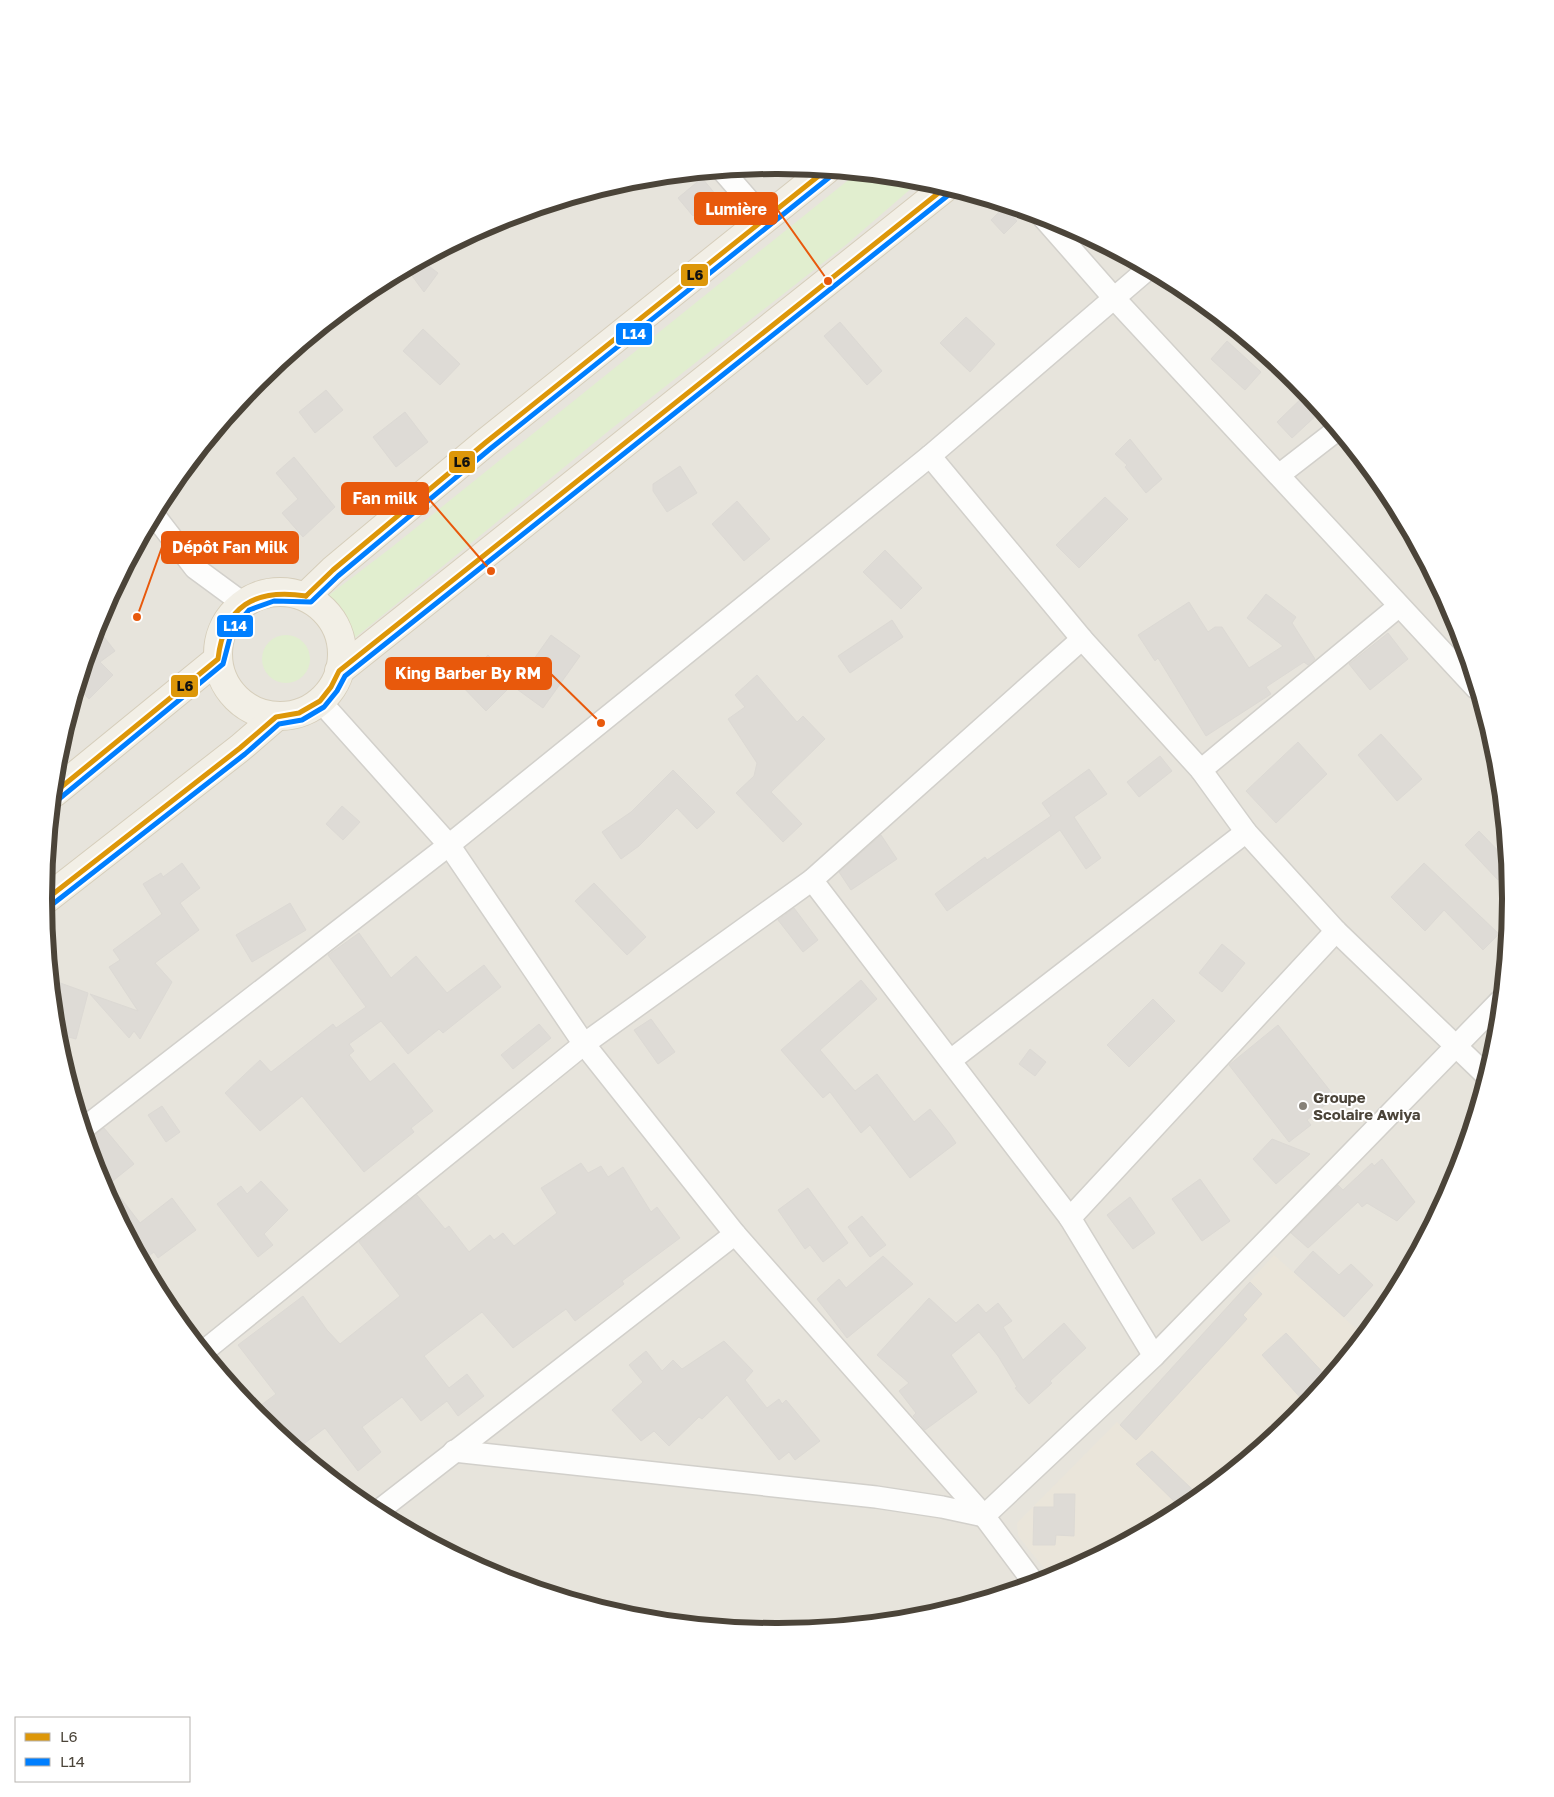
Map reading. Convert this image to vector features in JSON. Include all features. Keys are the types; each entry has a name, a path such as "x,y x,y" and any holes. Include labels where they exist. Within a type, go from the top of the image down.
{"main road":[{"path":"306,596 334,570 485,443 819,176"},
{"path":"339,671 939,193"},
{"path":"290,592 306,596 327,615 335,627 341,656 339,671 331,688 320,701 299,713 276,716 251,710 232,694 220,671 218,646 227,623 244,604 258,597 273,593 290,592"},
{"path":"62,787 218,659"},
{"path":"52,894 240,748 276,716"}],"street":[{"path":"728,176 764,218"},
{"path":"1053,229 1113,297 1467,678"},
{"path":"89,1124 449,845 930,456 1143,273"},
{"path":"1279,475 1332,434"},
{"path":"930,456 1082,639 1201,770 1246,832 1336,931 1481,1070"},
{"path":"159,522 195,568 244,604"},
{"path":"1201,770 1399,606"},
{"path":"208,1348 584,1044 812,880 1082,639"},
{"path":"320,701 449,845 584,1044 735,1234 984,1516 1030,1577"},
{"path":"952,1060 1246,832"},
{"path":"812,880 952,1060 1070,1218 1154,1356"},
{"path":"1070,1218 1336,931"},
{"path":"984,1516 1154,1356 1493,1008"},
{"path":"384,1507 735,1234"},
{"path":"454,1451 876,1497 942,1507 984,1516"}],"shaded area":[{"path":"777,174 824,176 872,180 965,199 1010,212 1054,229 1097,249 1139,271 1180,296 1218,324 1255,354 1322,421 1352,457 1404,536 1427,578 1463,666 1477,711 1488,757 1495,804 1500,851 1502,899 1500,946 1488,1040 1477,1086 1463,1131 1427,1219 1404,1261 1352,1340 1322,1376 1255,1443 1180,1501 1139,1526 1054,1568 1010,1585 918,1609 872,1617 777,1623 730,1621 682,1617 589,1598 544,1585 500,1568 457,1548 415,1526 374,1501 336,1473 299,1443 232,1376 202,1340 150,1261 127,1219 91,1131 77,1086 66,1040 59,993 52,899 54,851 66,757 77,711 91,666 127,578 150,536 202,457 232,421 299,354 374,296 415,271 500,229 544,212 636,188 682,180"},
{"path":"1274,1255 1358,1331 1322,1376 1289,1411 1255,1443 1218,1473 1180,1501 1139,1526 1046,1571 1018,1536 1017,1523 1117,1422 1120,1425"}],"green space":[{"path":"851,178 913,187 847,244 611,429 351,641 349,626 343,614 334,606 320,602 392,547"},
{"path":"281,635 291,635 303,642 310,654 310,664 303,676 291,683 281,683 273,679 266,672 262,664 262,654 266,646 273,639"}],"building":[{"path":"702,178 717,196 693,216 678,198"},
{"path":"1001,210 1008,211 1017,221 1004,234 991,220"},
{"path":"427,265 438,273 424,292 411,274"},
{"path":"966,317 995,344 970,372 940,343"},
{"path":"840,322 882,371 867,385 824,336"},
{"path":"423,329 460,364 440,385 403,351"},
{"path":"1227,341 1261,372 1245,390 1211,359"},
{"path":"326,390 343,410 315,433 299,412"},
{"path":"1301,399 1317,415 1292,438 1277,422"},
{"path":"405,412 428,442 396,467 373,437"},
{"path":"1130,439 1162,479 1146,493 1125,467 1127,465 1115,454"},
{"path":"294,457 335,507 303,537 282,513 298,499 276,473"},
{"path":"680,466 697,493 667,512 653,491 653,484"},
{"path":"1105,497 1128,519 1079,568 1056,545"},
{"path":"737,501 770,539 744,561 712,524"},
{"path":"885,550 922,588 901,609 863,572"},
{"path":"1266,594 1296,617 1292,623 1315,659 1308,665 1304,662 1266,687 1271,694 1206,736 1158,658 1155,661 1138,635 1189,602 1208,632 1215,627 1222,627 1249,668 1283,646 1247,618"},
{"path":"892,620 903,637 850,673 838,656"},
{"path":"1388,633 1408,659 1370,690 1349,664"},
{"path":"103,635 115,651 100,662 113,675 89,699 83,693"},
{"path":"551,635 580,656 543,708 514,687"},
{"path":"488,655 515,682 486,711 459,683"},
{"path":"757,675 797,722 803,716 825,739 771,792 802,824 783,842 736,793 754,776 757,763 728,719 745,707 735,695"},
{"path":"1381,734 1422,779 1397,801 1358,755"},
{"path":"1298,742 1327,774 1276,823 1246,791"},
{"path":"1160,756 1172,771 1139,797 1127,782"},
{"path":"1089,769 1107,794 1074,817 1101,858 1086,869 1060,830 947,911 935,894 985,857 987,860 1051,816 1042,803"},
{"path":"673,770 715,812 697,829 677,808 639,846 621,859 602,832 631,812"},
{"path":"342,806 360,822 343,840 326,824"},
{"path":"1479,831 1500,853 1501,877 1498,880 1465,845"},
{"path":"881,835 897,859 851,890 839,872"},
{"path":"182,863 200,888 180,903 199,930 155,963 172,982 140,1039 134,1031 129,1038 90,994 138,1011 109,967 120,960 113,950 162,914 143,884 161,873 163,877"},
{"path":"1424,863 1499,934 1483,950 1444,910 1425,931 1391,897"},
{"path":"594,883 646,937 627,955 575,901"},
{"path":"290,903 306,930 252,962 236,935"},
{"path":"794,908 818,940 803,952 778,920"},
{"path":"359,933 391,978 416,956 447,993 484,965 501,987 443,1033 439,1029 408,1054 381,1021 349,1044 354,1051 349,1055 370,1082 394,1063 433,1111 411,1128 414,1132 364,1172 302,1096 260,1131 225,1093 260,1060 271,1072 333,1024 336,1028 366,1007 328,955"},
{"path":"1222,944 1245,963 1222,992 1199,973"},
{"path":"861,980 877,999 820,1050 855,1091 877,1074 914,1122 930,1109 950,1134 956,1143 910,1178 870,1125 861,1133 830,1092 823,1098 781,1050"},
{"path":"58,982 88,993 76,1039 65,1036"},
{"path":"1153,999 1175,1021 1129,1067 1107,1045"},
{"path":"651,1019 675,1052 658,1064 634,1030"},
{"path":"539,1024 551,1038 513,1069 501,1055"},
{"path":"1278,1025 1335,1097 1307,1120 1311,1125 1289,1142 1229,1065"},
{"path":"1030,1049 1046,1062 1035,1076 1019,1064"},
{"path":"162,1106 180,1132 166,1142 148,1115"},
{"path":"104,1128 134,1164 111,1183 108,1176 93,1136"},
{"path":"1272,1139 1310,1154 1276,1184 1253,1159"},
{"path":"1382,1159 1415,1202 1397,1221 1367,1203 1362,1207 1358,1202 1308,1248 1291,1233 1338,1185 1343,1190 1372,1163 1374,1166"},
{"path":"581,1163 588,1173 601,1166 608,1177 623,1167 651,1212 657,1207 680,1238 622,1281 624,1284 575,1321 566,1309 513,1348 482,1312 424,1356 449,1388 467,1374 484,1396 458,1416 447,1401 421,1421 402,1397 362,1427 381,1452 358,1471 325,1428 302,1445 260,1406 276,1394 238,1345 303,1296 327,1330 340,1344 400,1296 359,1242 417,1195 445,1229 449,1226 469,1252 490,1235 494,1240 503,1233 514,1246 557,1213 541,1188"},
{"path":"1200,1179 1230,1221 1202,1241 1172,1199"},
{"path":"261,1181 288,1210 264,1234 273,1245 258,1257 217,1204 241,1186 247,1194"},
{"path":"808,1188 848,1243 823,1262 810,1245 805,1249 778,1210"},
{"path":"120,1197 140,1223 172,1198 196,1230 158,1258 154,1252 148,1257 118,1198"},
{"path":"1130,1197 1155,1233 1133,1249 1107,1215"},
{"path":"862,1216 886,1245 870,1257 848,1227"},
{"path":"1313,1251 1339,1275 1351,1264 1373,1285 1344,1317 1294,1272"},
{"path":"883,1256 913,1284 847,1338 817,1299 839,1279 846,1288"},
{"path":"1250,1282 1262,1294 1243,1315 1247,1319 1136,1440 1120,1425"},
{"path":"929,1298 956,1323 978,1304 986,1313 998,1303 1012,1321 1003,1327 1023,1360 1064,1323 1086,1348 1050,1381 1052,1383 1029,1404 1015,1388 1017,1387 998,1356 979,1332 951,1355 977,1392 925,1430 913,1416 916,1413 899,1391 909,1383 877,1355"},
{"path":"1286,1333 1324,1374 1301,1398 1262,1355"},
{"path":"724,1341 753,1371 745,1380 767,1408 779,1399 782,1404 786,1400 820,1441 795,1460 789,1452 779,1460 727,1395 702,1419 699,1417 669,1446 654,1431 641,1441 612,1410 643,1382 629,1365 646,1351 662,1371 673,1360 682,1369"},
{"path":"1152,1451 1194,1491 1176,1503 1136,1464"},
{"path":"1054,1494 1075,1494 1074,1536 1056,1535 1055,1545 1033,1545 1034,1507 1054,1507"}],"transit line":[{"name":"L6","path":"306,596 333,570 485,443 819,176"},
{"name":"L14","path":"60,798 223,664 232,630 249,610 274,601 311,602 338,576 490,449 830,177"},
{"name":"L6","path":"52,895 240,748 276,717 299,713 320,701 331,687 339,671 939,193"},
{"name":"L14","path":"52,904 245,754 279,724 302,720 324,707 337,691 345,676 948,195"},
{"name":"L6","path":"62,787 218,659 221,641 227,626 235,614 245,605 257,598 272,595 306,596"}],"place":[{"name":"Lumière","path":"828,281"},
{"name":"Fan milk","path":"491,571"},
{"name":"Dépôt Fan Milk","path":"137,617"},
{"name":"King Barber By RM","path":"601,723"},
{"name":"Groupe Scolaire Awiya","path":"1303,1106"}]}
